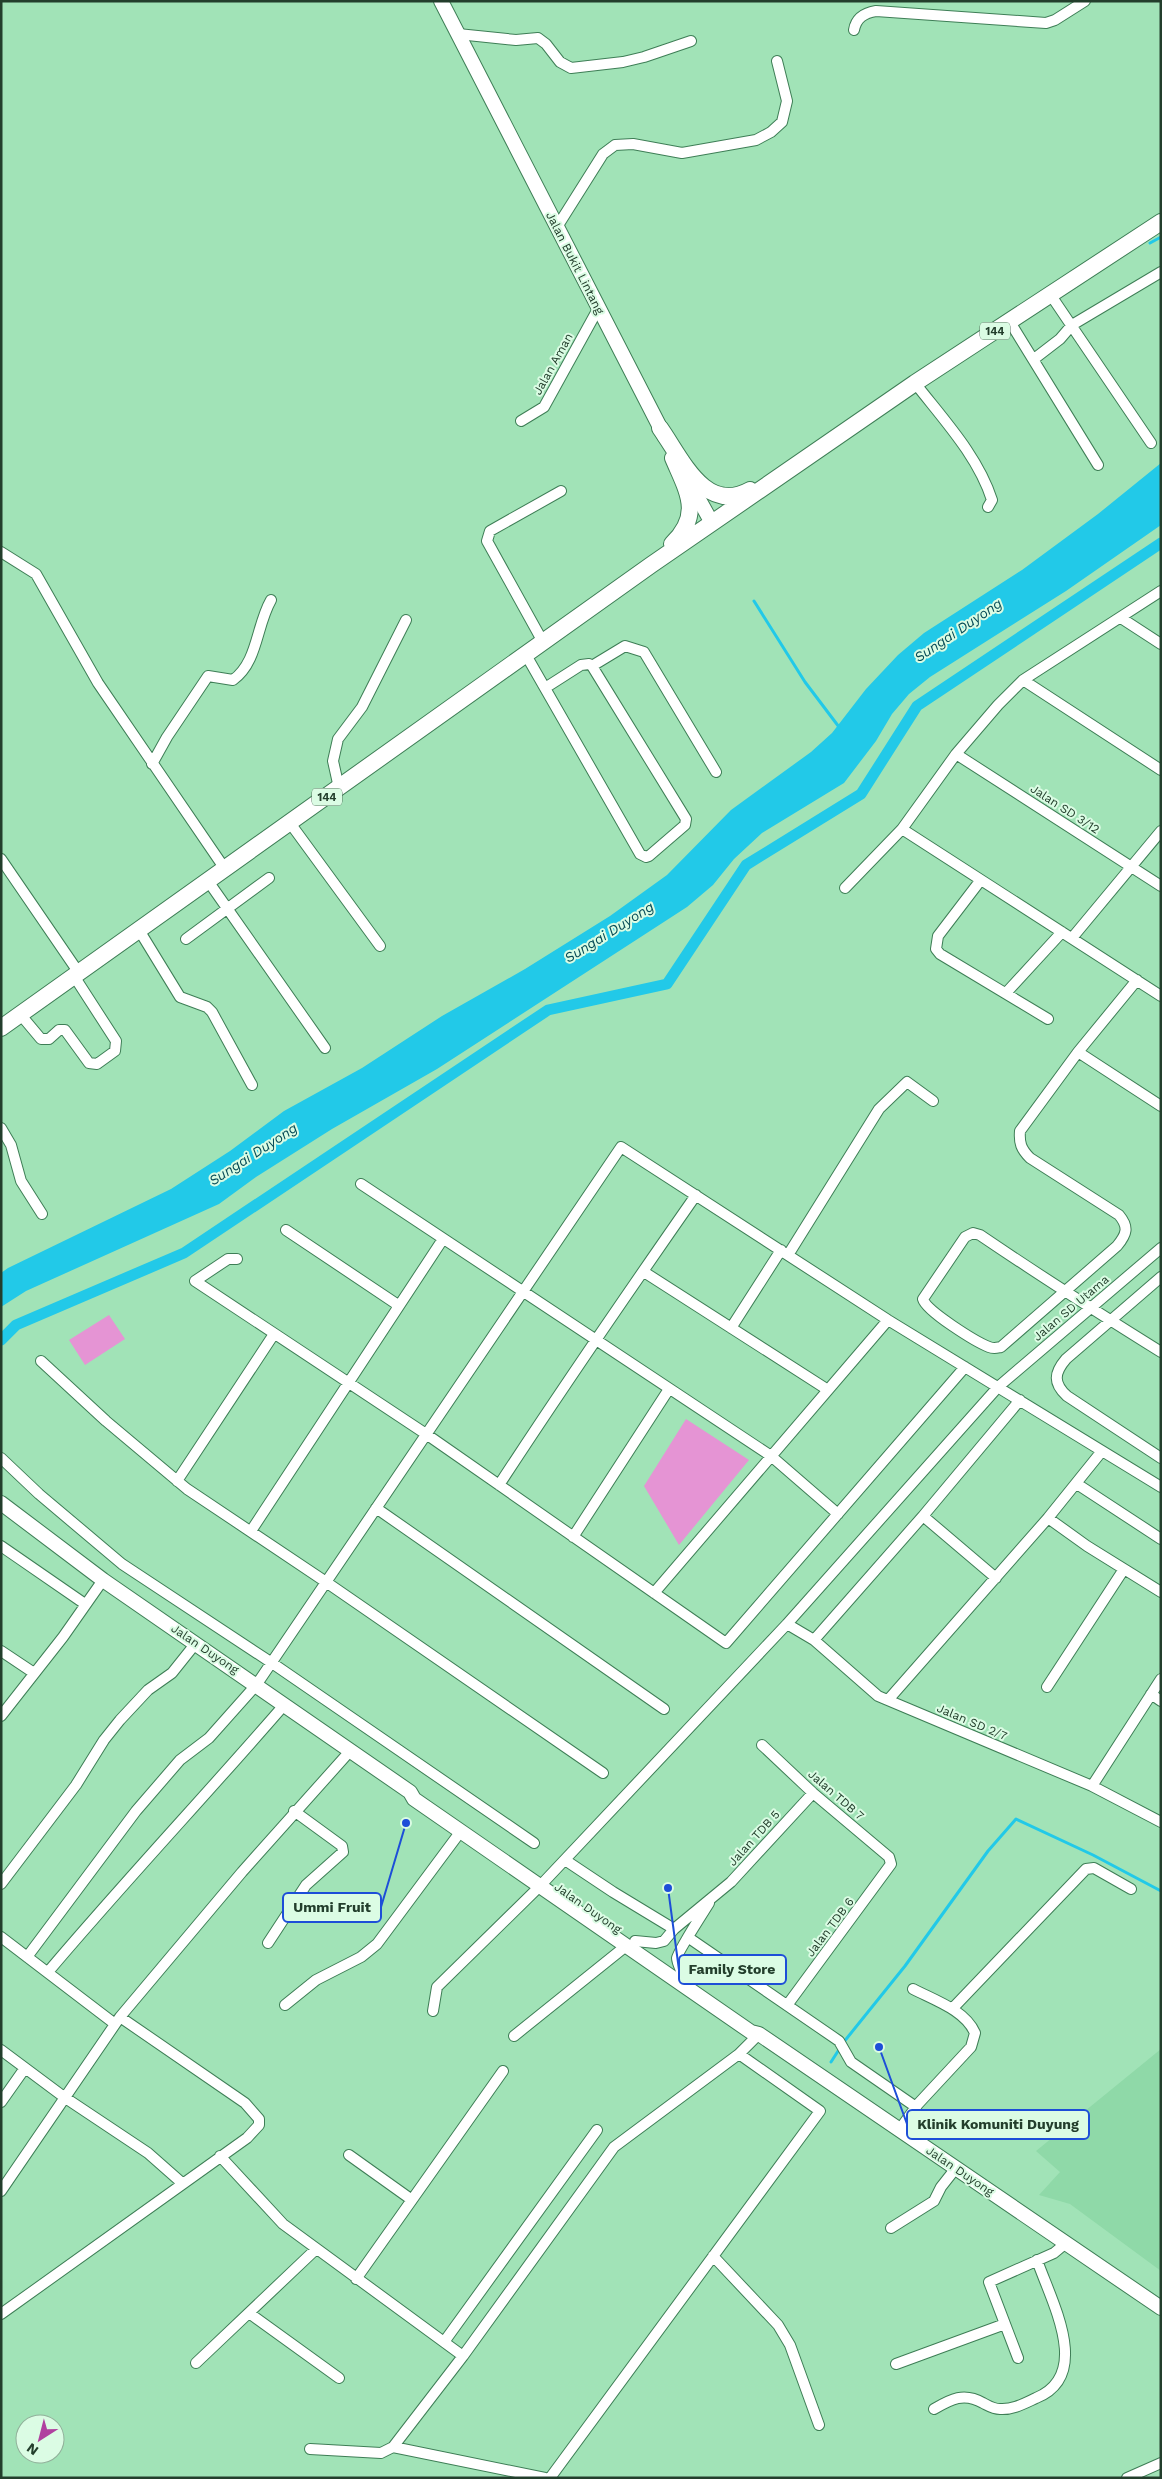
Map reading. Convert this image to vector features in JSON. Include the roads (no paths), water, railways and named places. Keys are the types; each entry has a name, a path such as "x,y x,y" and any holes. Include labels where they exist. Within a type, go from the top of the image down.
{"main road":[{"name":"Jalan Bukit Lintang","path":"441,1 598,309 712,523"},
{"name":"144","path":"1,1028 651,564 915,383 1161,222"},
{"path":"660,428 702,487 720,496 739,496 807,458"},
{"path":"651,564 683,533 690,519 691,509 687,491 660,428"},
{"name":"Jalan Duyong","path":"1,1503 102,1580 257,1684 410,1792 414,1798 461,1832 544,1883"},
{"name":"Jalan Duyong","path":"410,1792 420,1792 544,1883 631,1943 751,2032 759,2034 1161,2308"},
{"name":"Jalan Duyong","path":"631,1943 682,1973 758,2025 759,2034"}],"street":[{"path":"854,30 855,24 860,17 876,11 1046,23 1056,20 1085,1"},
{"path":"458,34 516,40 538,38 546,44 560,62 571,68 622,62 691,41"},
{"path":"557,227 603,154 615,145 633,144 682,153 756,140 771,132 782,122 787,101 778,61"},
{"path":"1034,359 1060,340 1072,325 1161,272"},
{"path":"1050,294 1151,443"},
{"name":"Jalan Aman","path":"521,421 536,414 544,407 598,309"},
{"path":"1010,322 1098,465"},
{"path":"915,383 956,436 987,484 992,500 988,507"},
{"path":"543,642 487,541 487,535 490,530 560,492"},
{"path":"1,552 36,574 98,683 225,869"},
{"path":"845,888 902,829 956,754 998,705 1023,680 1161,591"},
{"path":"152,764 167,737 208,676 233,680 244,672 262,630 265,612 271,600"},
{"path":"1121,618 1161,644"},
{"path":"339,788 333,761 338,739 362,707 406,620"},
{"path":"592,666 625,646 644,652 716,772"},
{"path":"526,655 640,854 646,857 685,825 686,819 592,666 589,664 581,665 545,688"},
{"path":"1023,680 1161,770"},
{"name":"Jalan SD 3/12","path":"956,754 1161,886"},
{"path":"290,823 380,946"},
{"path":"902,829 1161,996"},
{"path":"1072,938 1161,831"},
{"path":"1,859 77,974 116,1041 115,1051 97,1064 89,1063 65,1030 59,1030 49,1038 41,1039 20,1014"},
{"path":"186,939 269,878"},
{"path":"208,881 325,1048"},
{"path":"980,881 938,936 936,948 940,954 1048,1018"},
{"path":"139,930 180,997 212,1012 252,1085"},
{"path":"1006,994 1062,932"},
{"path":"1136,980 1025,1121 1020,1131 1019,1143 1030,1158 1119,1215 1125,1223 1127,1231 1117,1246 1065,1291 1001,1347 994,1349 971,1337 933,1312 924,1304 923,1298 965,1237 973,1233 980,1235 1065,1291 1110,1321 1161,1352"},
{"path":"1078,1052 1161,1106"},
{"path":"731,1328 785,1253 889,1098 907,1082 933,1101"},
{"path":"1,1128 11,1145 21,1181 42,1214"},
{"path":"27,1957 136,1811 180,1760 209,1738 257,1684 621,1147 888,1320 1161,1487"},
{"path":"361,1184 771,1456 838,1514"},
{"path":"498,1485 594,1339 644,1272 696,1195"},
{"path":"286,1230 398,1306"},
{"path":"251,1531 347,1382 443,1239"},
{"name":"Jalan SD Utama","path":"433,2011 437,1987 544,1883 787,1624 998,1387 1161,1248"},
{"path":"237,1259 228,1259 195,1282 426,1434 726,1643 965,1367"},
{"path":"644,1272 828,1390"},
{"path":"1161,1277 1066,1359 1057,1373 1057,1386 1067,1396 1161,1458"},
{"path":"654,1593 888,1320"},
{"path":"177,1481 274,1334"},
{"path":"42,1361 106,1421 177,1481 603,1773"},
{"path":"573,1537 669,1389"},
{"path":"814,1640 923,1516 1020,1400"},
{"path":"888,1700 1048,1518 1102,1451"},
{"path":"1,1458 39,1494 122,1564 272,1663 534,1843"},
{"path":"1077,1484 1161,1539"},
{"path":"376,1508 664,1709"},
{"path":"923,1516 996,1578"},
{"path":"1048,1518 1087,1546 1161,1592"},
{"path":"1,1546 85,1604"},
{"path":"1048,1687 1124,1569"},
{"path":"1,1716 102,1580"},
{"name":"Jalan SD 2/7","path":"787,1624 814,1640 869,1690 888,1700 1092,1786 1161,1822"},
{"path":"1,1884 76,1785 104,1740 120,1720 148,1690 172,1673 196,1643"},
{"path":"1,1651 34,1674"},
{"path":"1092,1786 1161,1678"},
{"path":"1151,1694 1161,1701"},
{"path":"48,1972 114,1894 174,1830 285,1704"},
{"name":"Jalan TDB 7","path":"762,1745 813,1793 889,1857 891,1864"},
{"path":"1,2191 118,2020 294,1811 351,1750"},
{"name":"Jalan TDB 5","path":"631,1943 656,1943 664,1941 674,1929 731,1882 813,1793"},
{"path":"268,1943 306,1885 343,1852 342,1846 294,1811"},
{"path":"285,2005 316,1980 361,1957 377,1944 461,1832"},
{"path":"565,1860 612,1892 674,1929"},
{"name":"Jalan TDB 6","path":"788,2004 891,1864"},
{"path":"952,2009 1086,1869 1094,1868 1131,1889"},
{"path":"682,1973 676,1958 678,1952 689,1938 712,1898"},
{"path":"1,1937 118,2020 237,2097 254,2111 259,2119 259,2125 256,2130 1,2314"},
{"path":"689,1938 788,2004 842,2045 851,2062 916,2107"},
{"path":"514,2036 631,1943"},
{"path":"900,2130 916,2107 971,2047 975,2033 972,2026 952,2009 913,1990"},
{"path":"310,2449 381,2453 393,2447 463,2356 614,2147 739,2054 759,2034"},
{"path":"1,2050 64,2097 148,2153 182,2183"},
{"path":"550,2478 820,2111 739,2054"},
{"path":"1,2102 25,2068"},
{"path":"356,2280 503,2071"},
{"path":"444,2342 597,2130"},
{"path":"349,2155 412,2200"},
{"path":"220,2156 282,2224 356,2280 463,2356"},
{"path":"891,2228 934,2201 941,2187 956,2168"},
{"path":"1018,2358 989,2282 1054,2252 1066,2243"},
{"path":"196,2363 315,2250"},
{"path":"713,2256 778,2325 790,2345 819,2425"},
{"path":"934,2409 951,2399 963,2396 973,2397 992,2408 1009,2409 1045,2395 1060,2380 1065,2369 1066,2353 1037,2260"},
{"path":"249,2313 339,2378"},
{"path":"896,2364 1005,2324"},
{"path":"393,2447 544,2478"},
{"path":"1127,2478 1161,2462"}],"water":[{"name":"Sungai Duyong","path":"1161,463 1161,525 1066,591 930,677 909,694 892,714 876,741 844,783 762,833 734,859 713,885 687,907 437,1069 332,1129 256,1177 219,1204 26,1291 1,1307 1,1273 8,1268 171,1189 230,1151 284,1111 362,1068 442,1016 525,969 610,916 667,875 731,810 811,752 832,733 866,689 898,655 924,633 1022,570 1098,514"}],"waterway":[{"path":"1150,243 1161,237"},
{"path":"1,1340 16,1325 184,1253 548,1010 667,984 746,865 861,794 917,706 1161,543"},
{"path":"754,601 805,682 839,727"},
{"path":"843,2043 905,1966 988,1851 1016,1819 1093,1855 1161,1891"},
{"path":"831,2062 840,2048"}],"place":[{"name":"Ummi Fruit","path":"406,1823"},
{"name":"Family Store","path":"668,1888"},
{"name":"Klinik Komuniti Duyung","path":"879,2047"}]}
